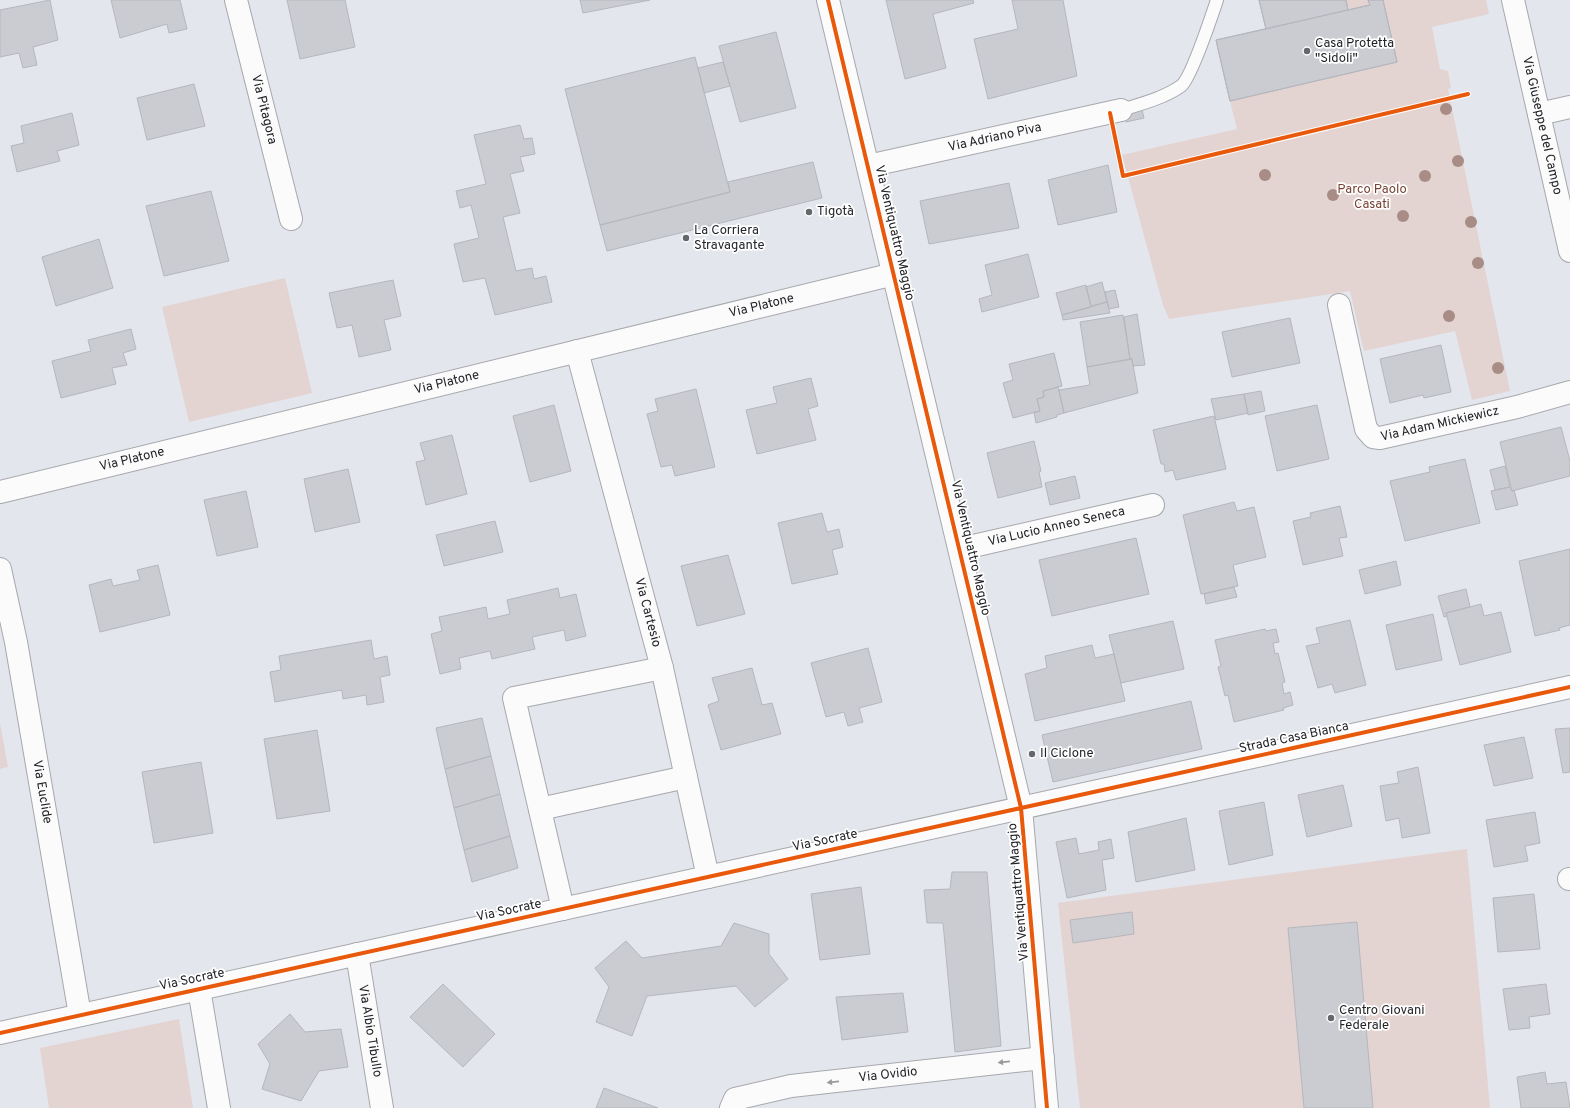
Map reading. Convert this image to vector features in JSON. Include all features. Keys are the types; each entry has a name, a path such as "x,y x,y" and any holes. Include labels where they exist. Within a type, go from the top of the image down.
{"street":[{"name":"Via Pitagora","path":"236,0 291,219"},
{"name":"Via Ventiquattro Maggio","path":"828,0 1021,808 1047,1108"},
{"name":"Via Giuseppe del Campo","path":"1513,0 1570,251"},
{"path":"1539,114 1570,107"},
{"name":"Via Adriano Piva","path":"868,166 1121,110"},
{"name":"Via Platone","path":"0,492 894,274"},
{"name":"Via Adam Mickiewicz","path":"1338,305 1366,429 1373,437 1380,438 1514,408 1570,392"},
{"name":"Via Cartesio","path":"577,351 662,668 708,877"},
{"name":"Via Lucio Anneo Seneca","path":"960,549 1152,505"},
{"name":"Via Euclide","path":"0,569 16,642 80,1015"},
{"path":"563,909 514,698 662,668"},
{"name":"Strada Casa Bianca","path":"1021,808 1570,687"},
{"path":"540,809 686,777"},
{"name":"Via Socrate","path":"0,1033 1021,808"},
{"name":"Via Albio Tibullo","path":"357,954 382,1108"},
{"path":"199,989 219,1108"},
{"name":"Via Ovidio","path":"733,1104 791,1086 1043,1058"}],"lane":[{"path":"1121,110 1157,98 1182,85 1202,45 1217,0"}],"green space":[{"path":"1346,0 1368,0 1370,5 1348,10"},
{"name":"Parco Paolo Casati","path":"1383,0 1486,0 1489,14 1432,27 1440,69 1448,71 1451,88 1448,89 1510,391 1472,400 1455,331 1364,351 1350,291 1169,319 1163,305 1122,155 1237,129 1230,101 1397,62"},
{"path":"285,278 312,393 189,422 162,307"},
{"path":"0,723 8,767 0,769"},
{"path":"1467,849 1490,1108 1080,1108 1058,903"},
{"path":"179,1019 193,1108 49,1108 40,1048"}],"building":[{"path":"50,0 58,40 33,47 37,65 23,68 19,53 0,57 0,10"},
{"path":"111,0 180,0 187,29 169,33 167,24 120,38"},
{"path":"287,0 345,0 355,47 300,59"},
{"path":"580,0 650,0 583,13"},
{"path":"886,0 973,0 974,3 933,14 946,68 905,79"},
{"path":"1012,0 1063,0 1077,76 988,99 974,39 1018,29"},
{"name":"Casa Protetta \"Sidoli\"","path":"1259,0 1346,0 1348,10 1370,5 1368,0 1383,0 1397,62 1230,101 1216,40 1266,29"},
{"path":"1259,0 1346,0 1348,10 1266,29"},
{"name":"Casa Protetta \"Sidoli\"","path":"1368,0 1383,0 1397,62 1230,101 1216,40 1370,5"},
{"path":"776,32 796,108 740,122 719,46"},
{"path":"695,57 730,192 600,225 565,89"},
{"path":"723,62 730,86 704,93 698,68"},
{"path":"194,84 205,126 147,140 137,98"},
{"path":"1142,110 1144,118 1126,122 1124,113"},
{"path":"72,113 79,145 57,151 60,161 17,172 11,146 24,143 21,126"},
{"path":"520,125 524,139 532,138 535,154 520,157 524,171 510,174 520,213 503,217 516,271 532,268 534,279 546,276 552,302 495,315 485,278 463,282 454,244 479,238 471,205 460,208 456,191 486,184 474,135"},
{"path":"813,162 822,198 607,251 600,225 730,192 728,182"},
{"path":"1108,165 1117,212 1058,225 1048,180"},
{"path":"1009,183 1019,228 929,244 920,201"},
{"path":"211,191 229,261 164,276 146,206"},
{"path":"99,239 113,288 56,306 42,257"},
{"path":"1028,254 1039,297 982,312 979,299 992,295 985,265"},
{"path":"393,280 401,316 384,320 391,350 359,357 352,325 337,328 329,293"},
{"path":"1102,282 1107,302 1091,306 1086,287"},
{"path":"1086,285 1091,307 1062,315 1056,293"},
{"path":"1115,290 1119,307 1109,309 1105,292"},
{"path":"1107,302 1110,313 1063,320 1062,315"},
{"path":"1137,314 1145,365 1133,366 1132,359 1130,359 1124,317"},
{"path":"1123,315 1130,359 1087,367 1080,322"},
{"path":"1290,318 1300,363 1232,377 1222,332"},
{"path":"131,329 136,349 123,353 127,365 112,368 116,384 61,398 52,361 91,351 88,340"},
{"path":"1441,345 1451,392 1424,398 1423,395 1390,403 1380,359"},
{"path":"1054,353 1062,386 1043,391 1044,397 1037,399 1040,411 1013,418 1003,383 1013,380 1009,364"},
{"path":"1132,359 1138,393 1064,413 1059,390 1090,385 1087,367"},
{"path":"811,378 818,406 808,409 816,440 757,454 746,410 777,403 773,387"},
{"path":"1058,387 1064,413 1057,415 1057,417 1036,423 1034,412 1040,411 1037,399 1044,397 1043,391"},
{"path":"696,389 715,467 675,476 672,465 661,467 647,414 658,411 655,399"},
{"path":"1261,391 1265,411 1248,415 1244,394"},
{"path":"1244,394 1248,413 1216,420 1211,399"},
{"path":"554,405 571,471 530,482 513,416"},
{"path":"1317,405 1329,459 1277,471 1265,416"},
{"path":"1214,416 1226,469 1176,480 1173,470 1165,472 1164,464 1161,464 1153,430"},
{"path":"1561,427 1570,461 1570,476 1512,491 1500,442"},
{"path":"452,435 467,494 426,505 416,462 425,460 420,443"},
{"path":"1034,441 1041,471 1039,472 1042,487 998,498 987,453"},
{"path":"1465,459 1480,523 1405,541 1390,481 1430,472 1429,467"},
{"path":"1505,466 1510,487 1495,490 1490,470"},
{"path":"348,469 360,522 315,532 304,479"},
{"path":"1075,476 1080,498 1050,505 1045,483"},
{"path":"1510,487 1512,491 1514,490 1518,505 1496,510 1491,491"},
{"path":"246,491 258,547 217,556 204,500"},
{"path":"1234,502 1237,511 1254,507 1266,557 1233,565 1238,586 1201,594 1183,515"},
{"path":"1340,506 1347,537 1339,538 1343,556 1303,565 1293,521 1311,517 1310,513"},
{"path":"822,513 827,532 839,529 843,547 832,550 838,574 792,584 778,523"},
{"path":"495,521 503,552 444,566 436,535"},
{"path":"1136,538 1149,594 1052,616 1039,560"},
{"path":"1570,549 1570,625 1559,628 1560,630 1535,636 1519,561"},
{"path":"728,555 745,614 697,626 681,566"},
{"path":"1396,561 1401,585 1365,594 1359,570"},
{"path":"158,565 170,615 100,632 89,585 111,579 113,586 140,580 137,570"},
{"path":"1234,587 1237,597 1206,604 1204,594"},
{"path":"558,588 560,598 576,594 586,636 566,641 564,630 532,637 535,649 492,659 490,651 459,658 461,669 440,674 431,634 442,631 439,617 486,607 488,619 510,614 507,600"},
{"path":"1466,589 1470,607 1446,613 1447,616 1444,617 1438,596"},
{"path":"1481,604 1484,616 1501,612 1511,652 1460,665 1446,613"},
{"path":"1433,614 1442,660 1396,670 1386,625"},
{"path":"1350,620 1366,685 1335,693 1332,684 1318,688 1306,646 1320,643 1316,628"},
{"path":"1173,621 1184,669 1121,683 1109,635"},
{"path":"1265,629 1266,631 1276,629 1279,642 1273,643 1275,654 1278,653 1285,682 1282,683 1284,694 1290,692 1293,705 1283,708 1284,710 1234,722 1228,695 1225,696 1218,667 1221,666 1215,640"},
{"path":"371,640 374,659 387,656 390,675 380,677 384,702 367,705 366,695 343,699 342,690 275,702 270,672 281,670 279,656"},
{"path":"1092,645 1095,658 1114,654 1125,701 1035,721 1025,674 1047,668 1045,656"},
{"path":"868,648 882,702 859,708 863,722 848,726 844,712 826,717 811,663"},
{"path":"752,668 762,705 772,703 781,734 721,750 708,705 719,701 712,678"},
{"path":"1191,701 1202,749 1053,782 1042,735"},
{"path":"482,718 491,756 445,769 436,728"},
{"path":"1570,728 1570,772 1563,773 1555,729"},
{"path":"317,730 330,811 277,819 264,739"},
{"path":"1524,737 1533,778 1494,786 1484,745"},
{"path":"491,756 500,794 454,808 445,769"},
{"path":"201,762 213,833 154,843 142,772"},
{"path":"1418,767 1430,833 1402,838 1399,818 1386,821 1380,786 1399,783 1397,772"},
{"path":"1343,785 1352,826 1307,837 1298,795"},
{"path":"500,794 510,836 464,850 454,808"},
{"path":"1264,802 1273,855 1229,865 1219,811"},
{"path":"1535,812 1540,843 1525,846 1528,861 1494,867 1486,820"},
{"path":"1186,818 1195,870 1136,882 1128,832"},
{"path":"510,836 518,868 472,882 464,850"},
{"path":"1076,838 1079,854 1099,850 1098,842 1111,839 1114,858 1102,860 1106,890 1067,898 1056,842"},
{"path":"952,872 987,872 1001,1046 955,1052 943,923 927,923 924,890 950,889"},
{"path":"861,887 870,954 820,960 811,894"},
{"path":"1534,894 1540,949 1498,952 1493,898"},
{"path":"1132,912 1134,934 1073,943 1070,920"},
{"name":"Centro Giovani Federale","path":"1357,922 1373,1108 1304,1108 1288,928"},
{"path":"734,923 769,934 769,954 788,979 755,1007 736,986 647,996 632,1036 596,1022 609,987 595,968 626,941 642,958 721,946"},
{"path":"443,984 495,1034 463,1067 410,1017"},
{"path":"1546,984 1550,1014 1529,1017 1530,1028 1509,1030 1503,989"},
{"path":"903,993 908,1032 842,1040 836,997"},
{"path":"290,1014 305,1032 341,1029 348,1067 319,1071 301,1101 262,1089 270,1064 258,1044"},
{"path":"1545,1072 1547,1084 1566,1082 1570,1108 1521,1108 1517,1077"},
{"path":"604,1088 658,1108 596,1108"}],"cycle path":[{"path":"828,0 1021,808 1047,1108"},
{"path":"1110,113 1123,176 1468,94"},
{"path":"0,1033 1570,687"}],"place":[{"name":"Casa Protetta \"Sidoli\"","path":"1307,51"},
{"name":"Tigotà","path":"809,212"},
{"name":"La Corriera Stravagante","path":"686,238"},
{"name":"Il Ciclone","path":"1032,754"},
{"name":"Centro Giovani Federale","path":"1331,1018"}]}
